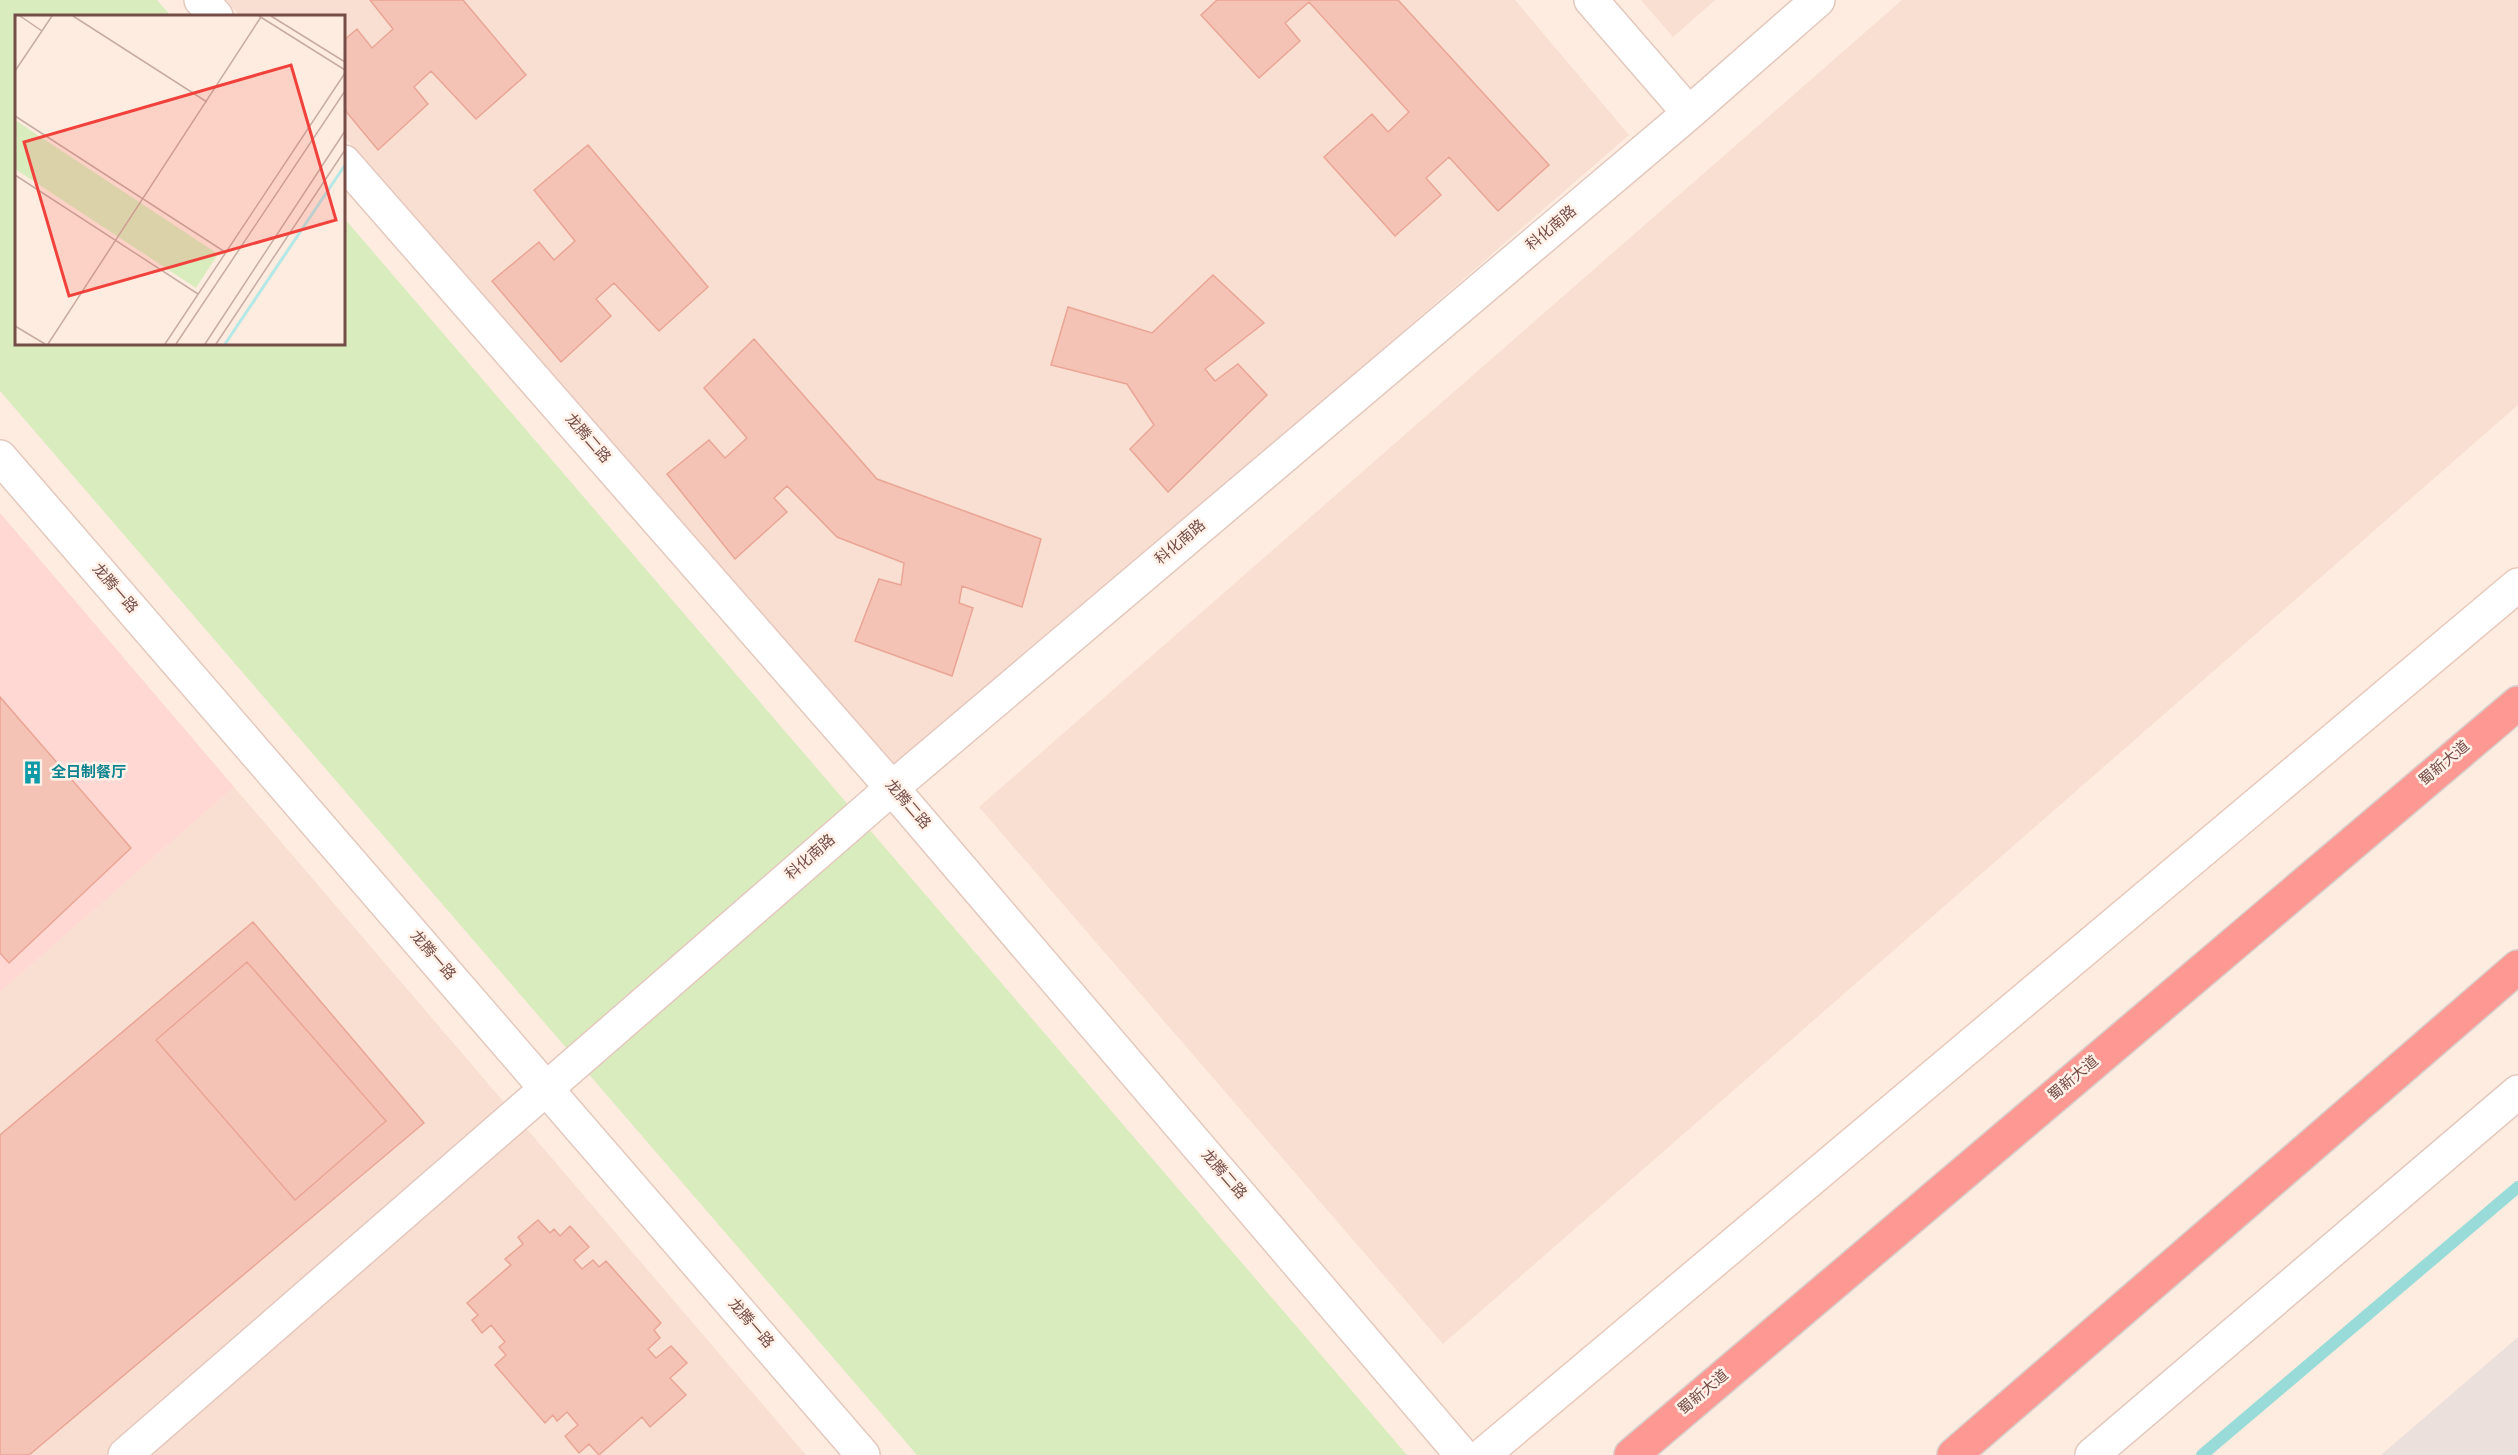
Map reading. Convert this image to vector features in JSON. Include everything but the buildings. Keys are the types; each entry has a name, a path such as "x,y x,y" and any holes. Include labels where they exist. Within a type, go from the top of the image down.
{"highway":[{"name":"蜀新大道","path":"1631,1455 2518,702"},
{"path":"1954,1455 2518,967"}],"street":[{"path":"201,0 215,15"},
{"path":"1592,0 1689,112"},
{"name":"科化南路","path":"125,1455 545,1087 892,788 1818,0"},
{"name":"龙腾二路","path":"345,163 892,788 1462,1455"},
{"name":"龙腾一路","path":"0,457 863,1455"},
{"path":"1483,1455 2518,585"},
{"path":"2092,1455 2518,1092"}],"shaded area":[{"path":"226,0 1515,0 1629,135 894,774 345,137 345,15 239,15"},
{"path":"1641,0 1715,0 1673,37"},
{"path":"1902,0 2518,0 2518,405 1443,1344 979,807"},
{"path":"0,513 234,787 0,992"},
{"path":"234,787 806,1455 0,1455 0,992"},
{"path":"2518,1337 2518,1455 2381,1455"}],"green space":[{"path":"0,0 157,0 170,15 15,15 15,345 345,345 345,219 1407,1455 917,1455 0,391"}],"waterway":[{"path":"2202,1455 2518,1187"}],"place":[{"name":"全日制餐厅","path":"33,773"}]}
